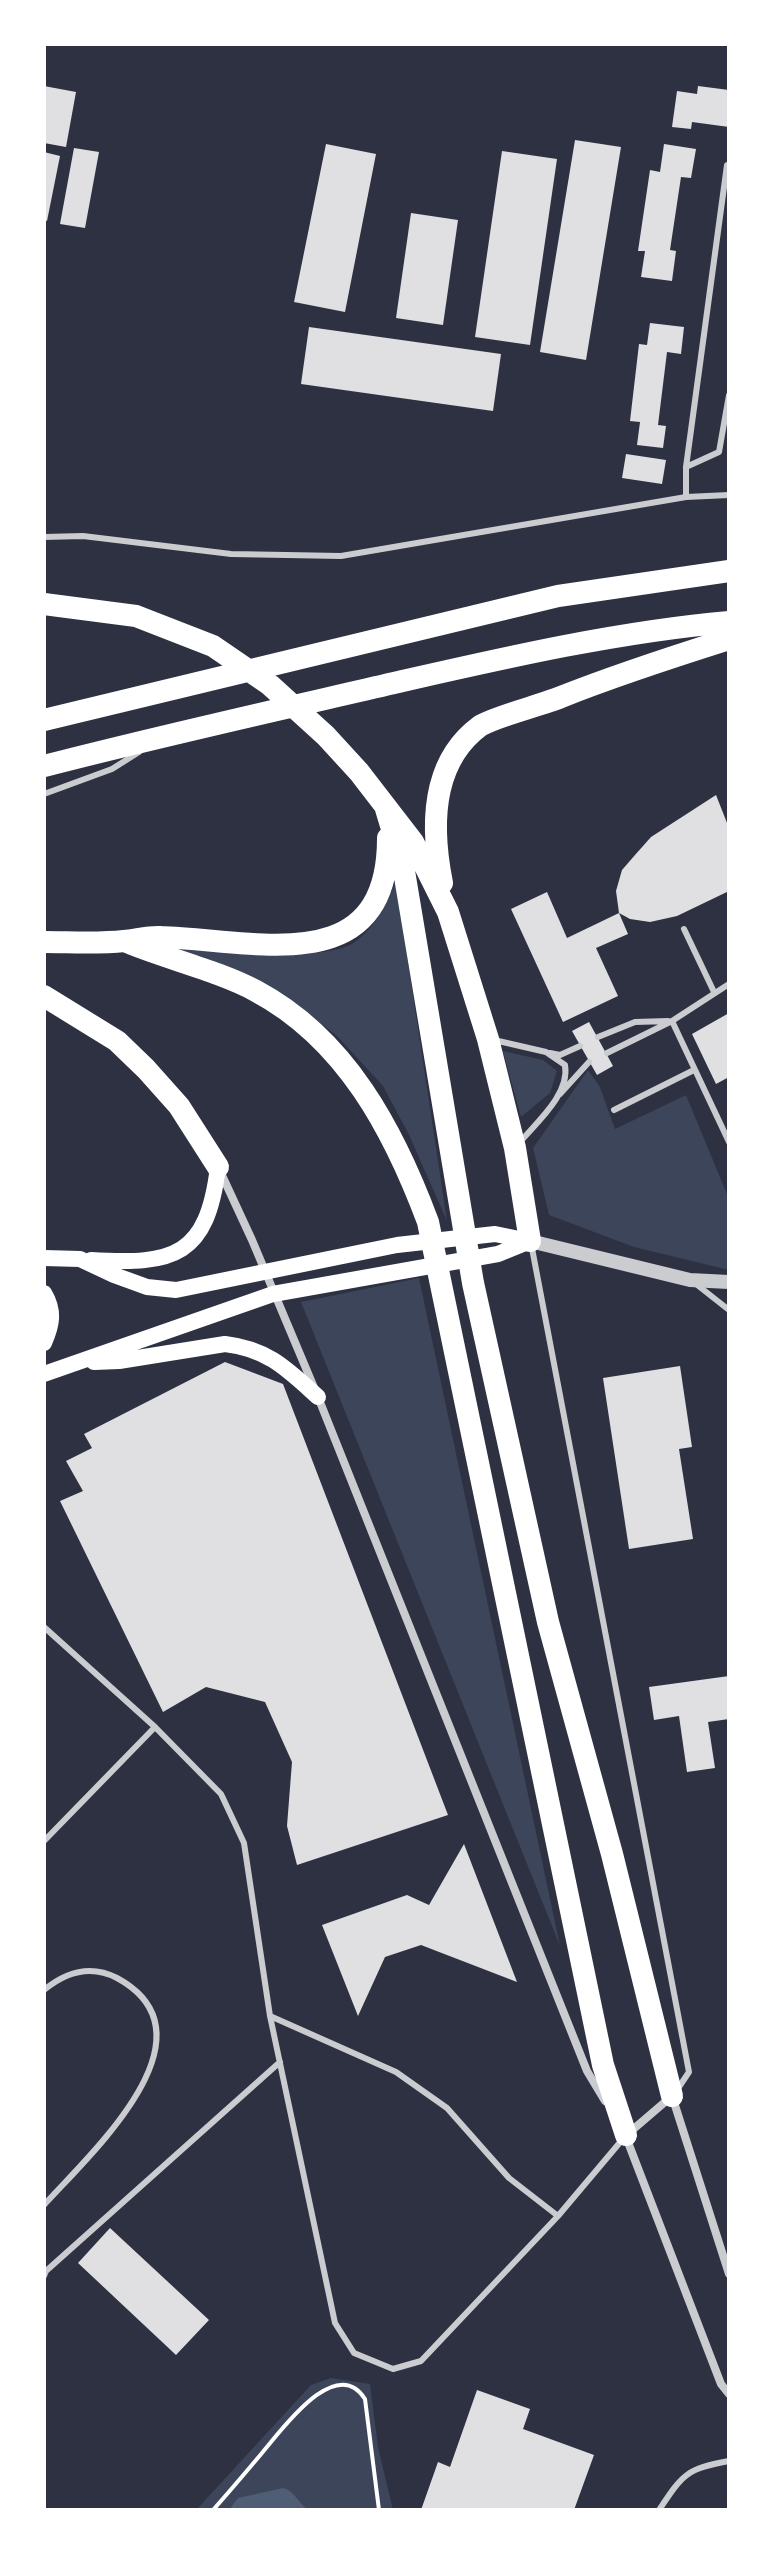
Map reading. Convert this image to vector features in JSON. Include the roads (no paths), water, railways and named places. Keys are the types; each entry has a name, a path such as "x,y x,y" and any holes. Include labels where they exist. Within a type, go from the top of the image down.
{"highway":[{"path":"44,720 558,596 729,571"},
{"path":"44,604 136,616 213,646 270,685 326,736 359,772 413,842 448,912"},
{"path":"44,766 165,735 578,643 729,622"},
{"path":"530,1241 515,1148 488,1039 448,912 437,860 434,814 442,776 458,749 482,725 729,639"},
{"path":"44,942 124,941 157,936 282,944 326,940 340,935 356,927 372,908 382,889 388,866 386,809"},
{"path":"386,809 403,865 473,1283 548,1622 612,1854 672,2096"},
{"path":"124,941 256,990 303,1022 366,1091 407,1167 428,1222 603,2065 626,2135"},
{"path":"44,996 117,1041 146,1069 179,1106 218,1167"}],"main road":[{"path":"44,1258 129,1262 159,1259 179,1252 194,1241 202,1229 215,1194 218,1167"},
{"path":"80,1259 147,1287 176,1290 397,1245 495,1234 530,1241"},
{"path":"44,1374 273,1294 498,1254 530,1241"},
{"path":"44,1293 53,1311 51,1328 44,1343"},
{"path":"80,1362 119,1361 225,1344 253,1348 279,1362 318,1397"}],"street":[{"path":"218,1167 318,1397 587,2071 626,2135 721,2384 729,2394"},
{"path":"530,1241 690,1280 729,1282"},
{"path":"626,2135 672,2096 729,2274"}],"lane":[{"path":"686,497 686,467 729,165"},
{"path":"686,467 719,452 729,395"},
{"path":"44,537 83,536 231,554 341,556 686,497 729,495"},
{"path":"44,794 112,769 165,735"},
{"path":"684,929 714,992"},
{"path":"607,1053 672,1021 729,984"},
{"path":"598,1037 635,1022 672,1021"},
{"path":"672,1021 729,1142"},
{"path":"488,1039 560,1055 580,1046"},
{"path":"546,1052 565,1065 566,1072 558,1097"},
{"path":"515,1148 589,1062"},
{"path":"614,1110 694,1070"},
{"path":"530,1241 689,2072 672,2096"},
{"path":"690,1280 729,1310"},
{"path":"44,1627 155,1727 221,1794 244,1843 270,2016 335,2323 354,2353 393,2369 421,2361 558,2216 626,2135"},
{"path":"44,1841 155,1727"},
{"path":"44,1990 73,1972 94,1970 138,1991 150,2006 157,2026 151,2067 125,2114 44,2205"},
{"path":"270,2016 396,2072 447,2108 509,2178 558,2216"},
{"path":"44,2276 280,2062"},
{"path":"659,2510 682,2476 701,2466 729,2461"}]}
